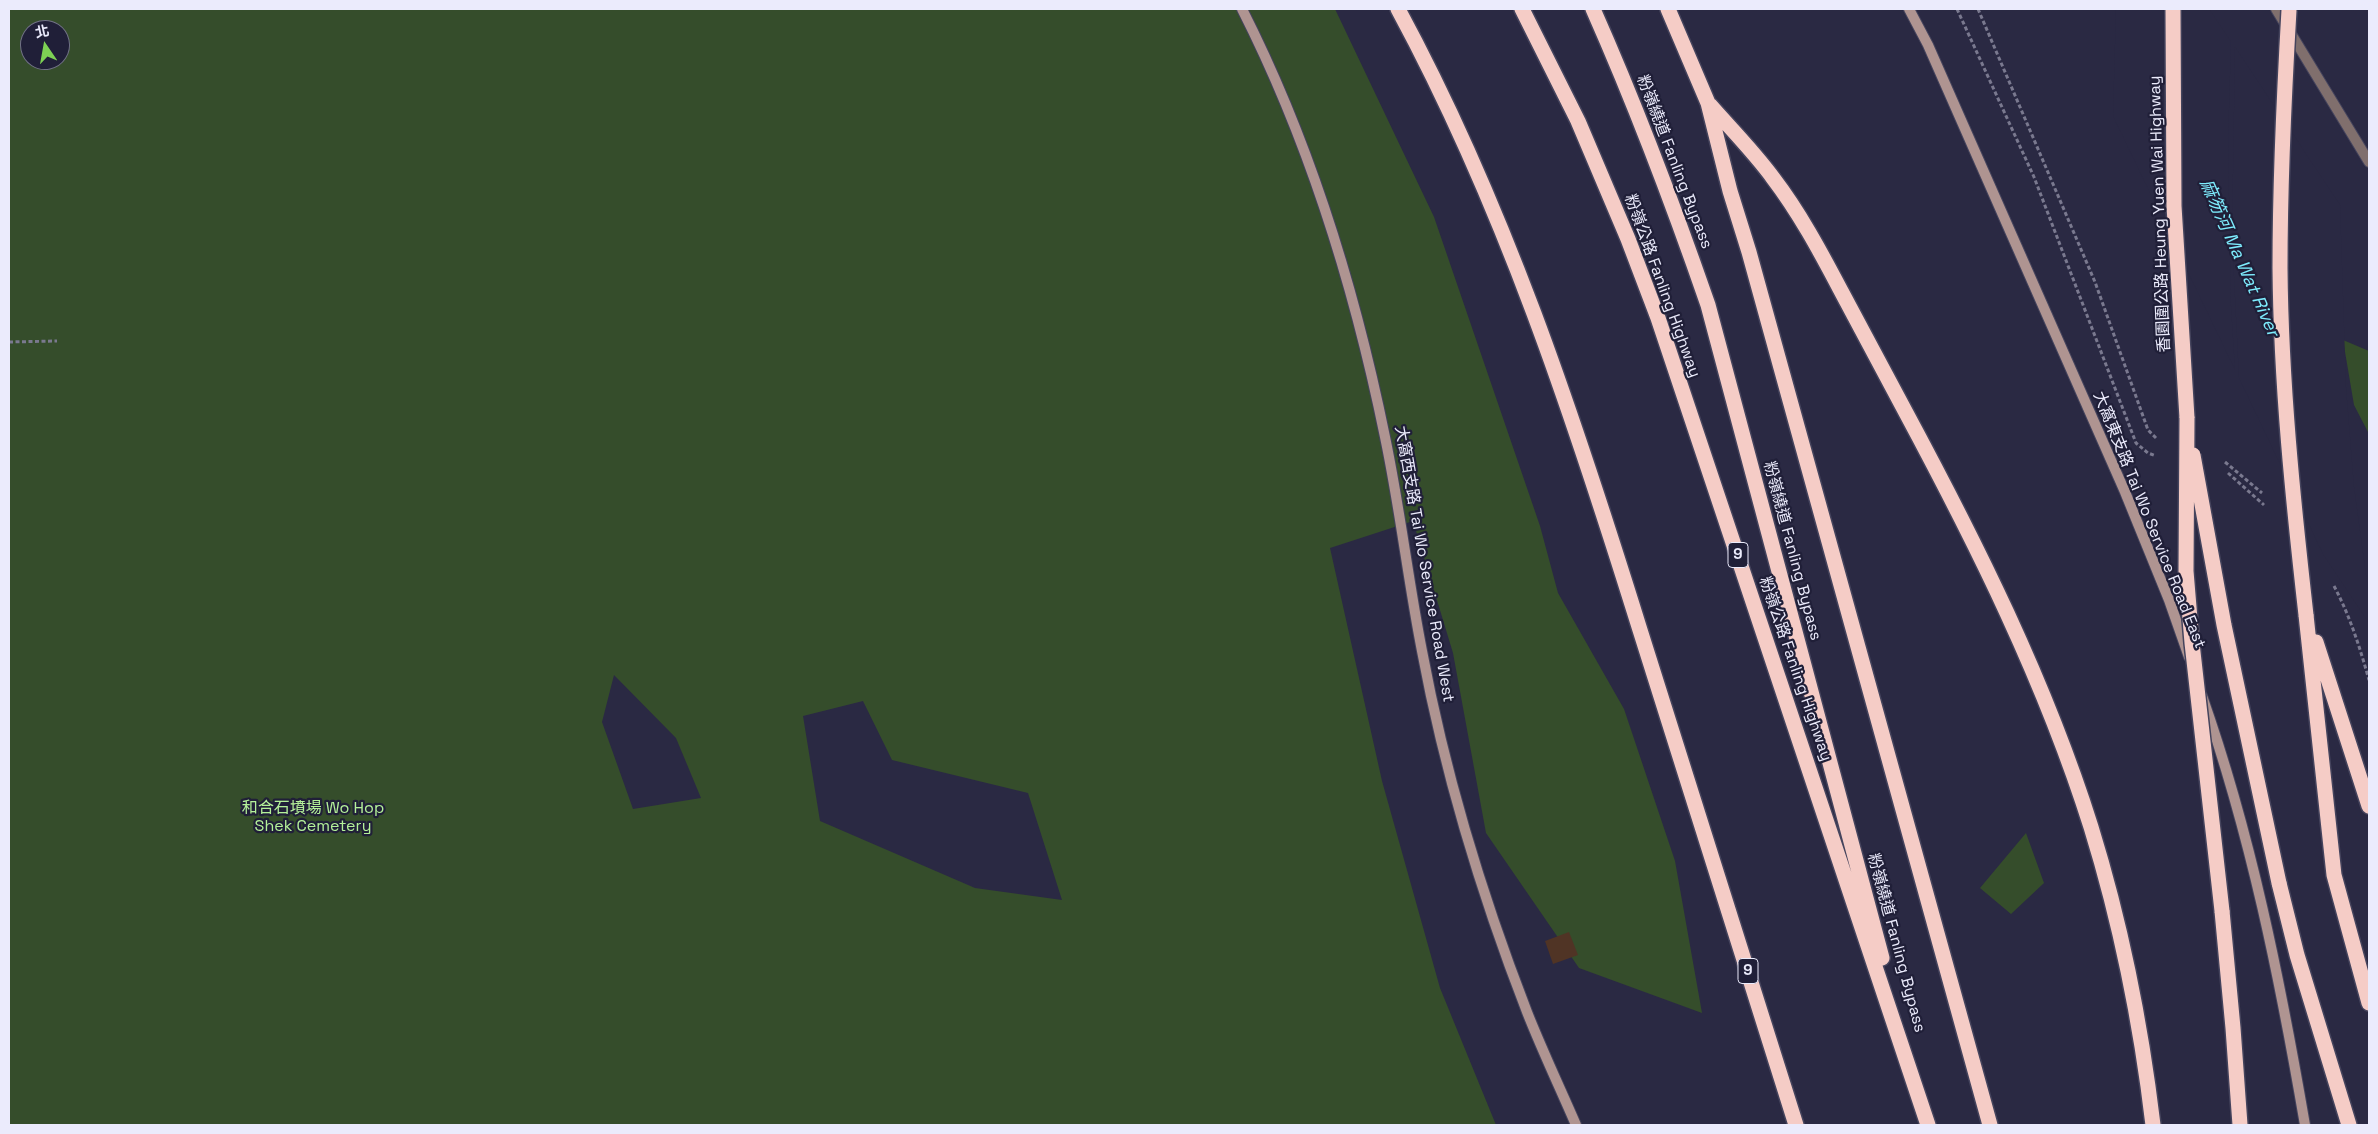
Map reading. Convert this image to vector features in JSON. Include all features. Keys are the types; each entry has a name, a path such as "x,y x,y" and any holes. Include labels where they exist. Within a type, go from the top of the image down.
{"highway":[{"name":"9","path":"1398,9 1441,94 1494,212 1562,392 1606,523 1796,1125"},
{"name":"粉嶺公路 Fanling Highway","path":"1522,9 1578,121 1628,239 1658,318 1926,1120"},
{"name":"粉嶺繞道 Fanling Bypass","path":"1593,9 1657,162 1708,305 1926,1120"},
{"path":"1668,9 1708,103 1730,191 1749,252 1990,1125"},
{"name":"香園圍公路 Heung Yuen Wai Highway","path":"2173,9 2174,206 2187,418"},
{"path":"2289,9 2281,176 2281,279 2292,494 2334,876 2369,1003"},
{"path":"1708,103 1773,178 1810,233 1954,502 1995,586 2064,750 2090,825 2112,900 2134,1003 2146,1069 2153,1125"},
{"path":"2187,418 2187,580 2192,644 2234,1028 2240,1125"},
{"path":"2187,418 2224,624 2275,864 2297,955 2349,1125"},
{"path":"2306,615 2369,806"}],"street":[{"name":"大窩西支路 Tai Wo Service Road West","path":"1242,9 1282,97 1314,176 1350,287 1386,440 1422,652 1466,832 1494,920 1528,1014 1576,1125"},
{"name":"大窩東支路 Tai Wo Service Road East","path":"1909,9 1928,45 2121,483 2169,600 2214,729 2253,866 2287,1022 2304,1125"},
{"path":"2276,9 2369,162"}],"path":[{"path":"9,342 57,341"}],"green space":[{"name":"和合石墳場 Wo Hop Shek Cemetery","path":"9,9 1335,9 1434,217 1540,526 1558,593 1624,709 1675,861 1702,1013 1579,968 1486,833 1453,653 1413,521 1330,548 1382,781 1440,988 1496,1125 9,1125","holes":["614,675 676,738 701,798 633,809 602,722","863,701 892,760 1028,793 1062,900 975,888 820,821 803,716"]},
{"path":"2343,340 2369,351 2369,434 2354,405"},
{"path":"2026,833 2044,883 2011,914 1980,888"}],"pier":[{"path":"2116,9 2209,9 2231,42 2228,142 2231,306 2235,370 2113,116"},
{"path":"2235,47 2340,205 2346,387 2354,487 2369,597 2369,623 2323,554 2239,378 2232,236"}],"building":[{"path":"1569,932 1578,955 1553,964 1545,941"}],"water label":[{"name":"麻笏河 Ma Wat River","path":"2239,258"}]}
